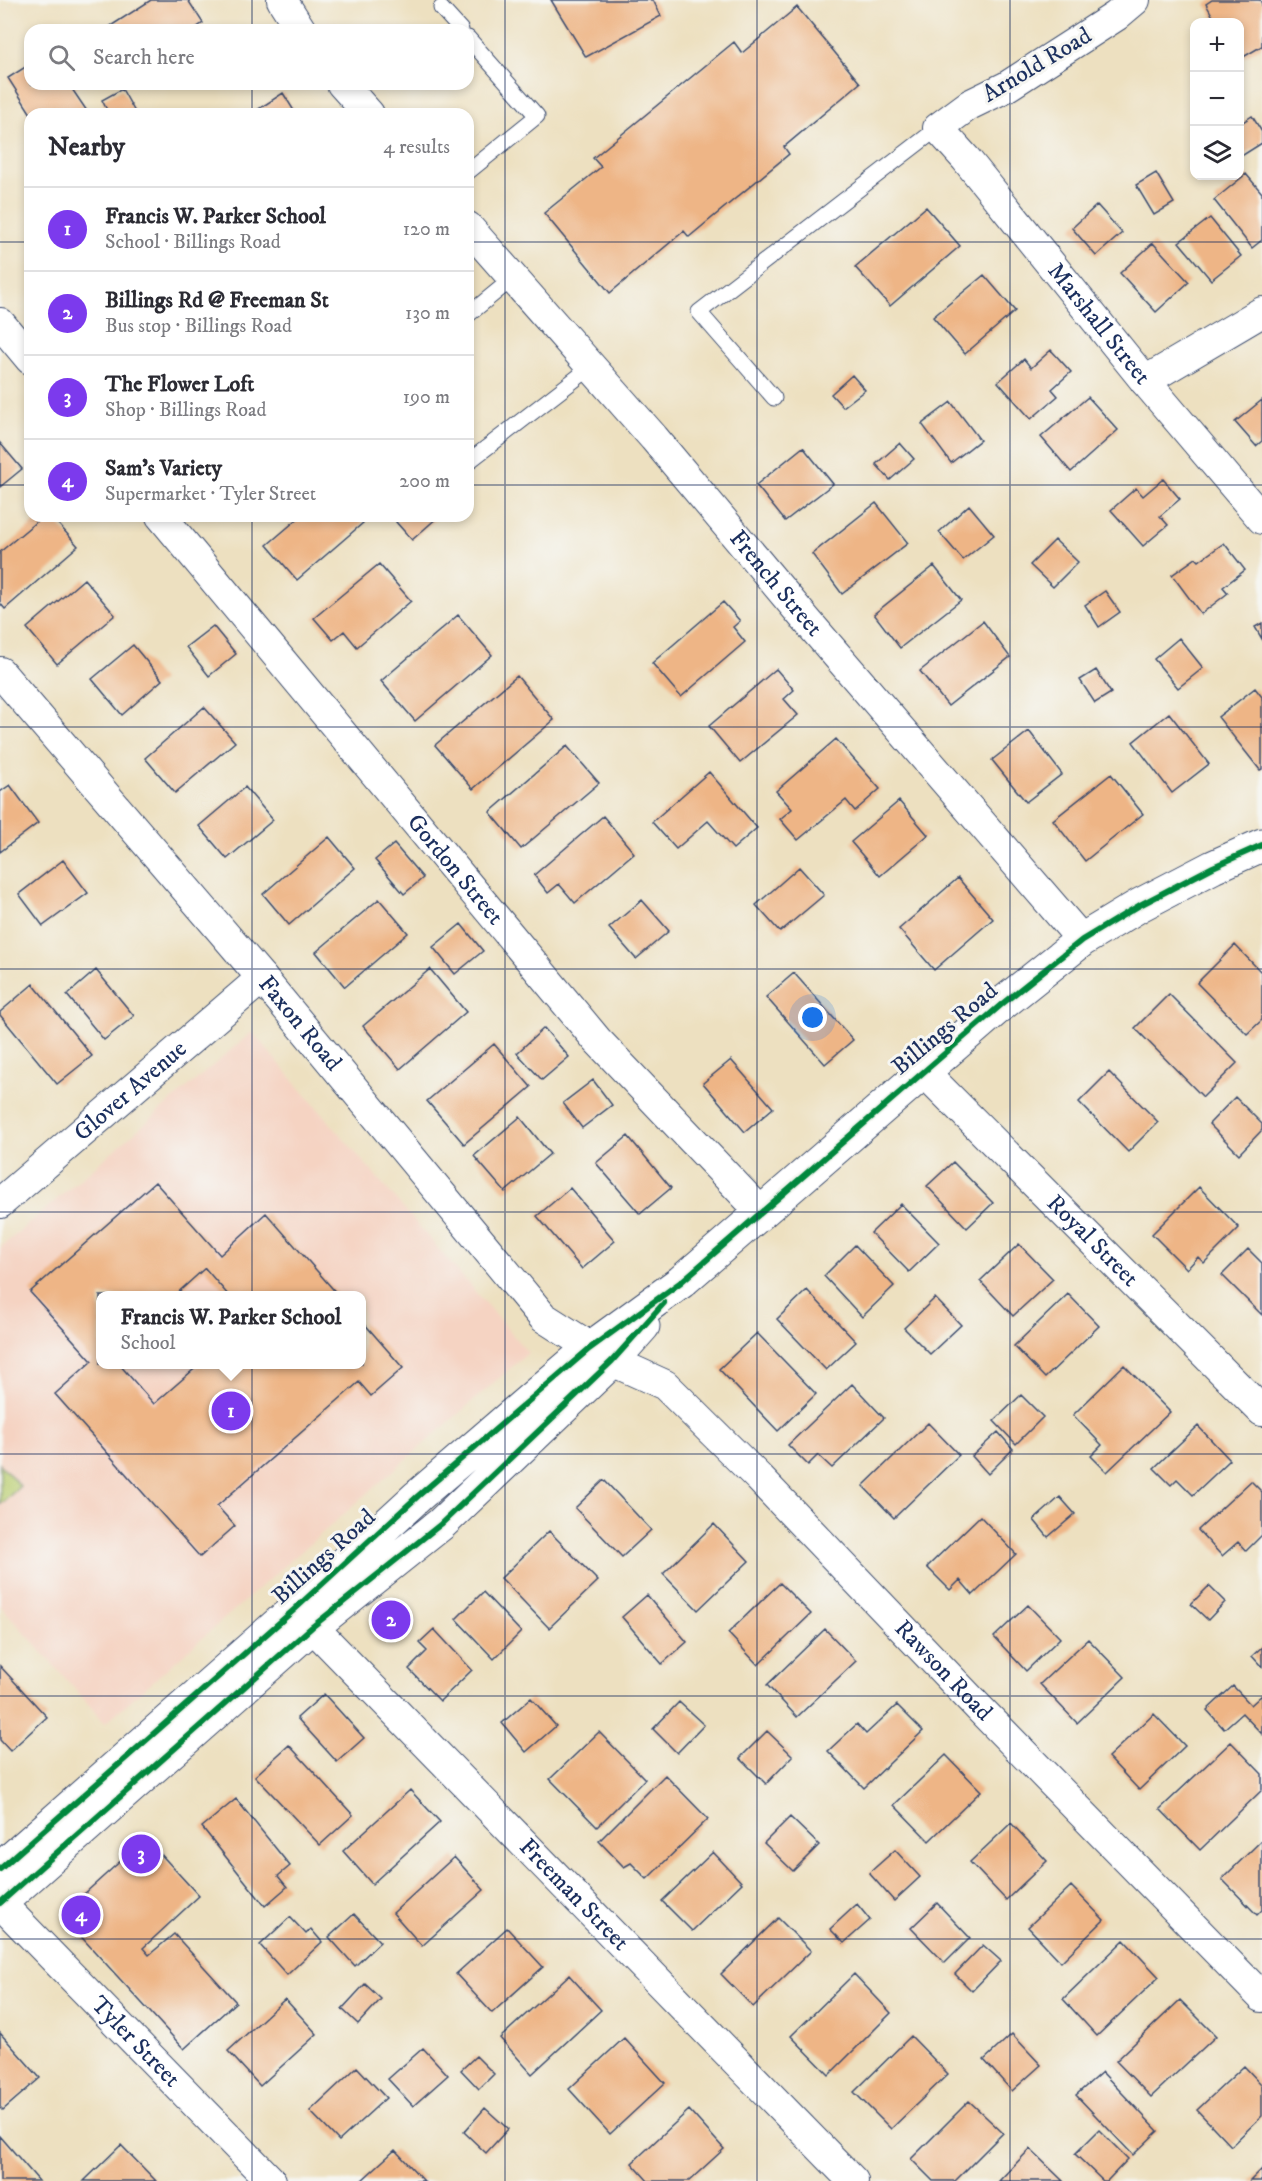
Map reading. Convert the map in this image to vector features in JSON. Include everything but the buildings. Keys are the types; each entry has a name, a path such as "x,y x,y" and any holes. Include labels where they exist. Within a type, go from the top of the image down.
{"street":[{"path":"282,0 297,24"},
{"name":"Arnold Road","path":"938,128 969,105 1006,87 1116,16 1135,0"},
{"path":"347,90 364,108"},
{"name":"Marshall Street","path":"938,128 966,159 1145,381 1262,519"},
{"name":"French Street","path":"474,234 1082,940"},
{"path":"1145,381 1262,312"},
{"path":"0,323 24,352"},
{"name":"Gordon Street","path":"165,522 597,1040 761,1212"},
{"name":"Faxon Road","path":"0,672 262,978 543,1317 600,1355"},
{"name":"Billings Road","path":"0,1903 303,1618 418,1496 600,1355 761,1212 1002,1004 1082,940 1140,905 1213,867 1262,845"},
{"name":"Glover Avenue","path":"0,1203 262,978"},
{"name":"Royal Street","path":"923,1071 1262,1411"},
{"name":"Rawson Road","path":"600,1355 665,1385 759,1478 979,1708 1262,1997"},
{"name":"Billings Road","path":"0,1869 303,1618"},
{"name":"Freeman Street","path":"303,1618 853,2181"},
{"name":"Tyler Street","path":"0,1903 271,2181"}],"lane":[{"path":"441,8 456,24"},
{"path":"474,45 537,116 474,167"},
{"path":"774,398 699,312 938,128"},
{"path":"474,310 513,278"},
{"path":"474,457 591,368"}],"shaded area":[{"path":"252,1032 528,1353 105,1723 0,1605 0,1248"}],"green space":[{"path":"0,1464 20,1486 0,1505"}],"cycle path":[{"path":"0,1869 295,1609 418,1496 589,1349 681,1282 1002,1004 1082,940 1140,905 1213,867 1262,845"},
{"path":"0,1903 312,1627 441,1524 612,1361 664,1303"}],"place":[{"name":"Francis W. Parker School","path":"231,1411"},
{"name":"Billings Rd @ Freeman St","path":"391,1620"},
{"name":"The Flower Loft","path":"141,1854"},
{"name":"Sam's Variety","path":"81,1915"}]}
